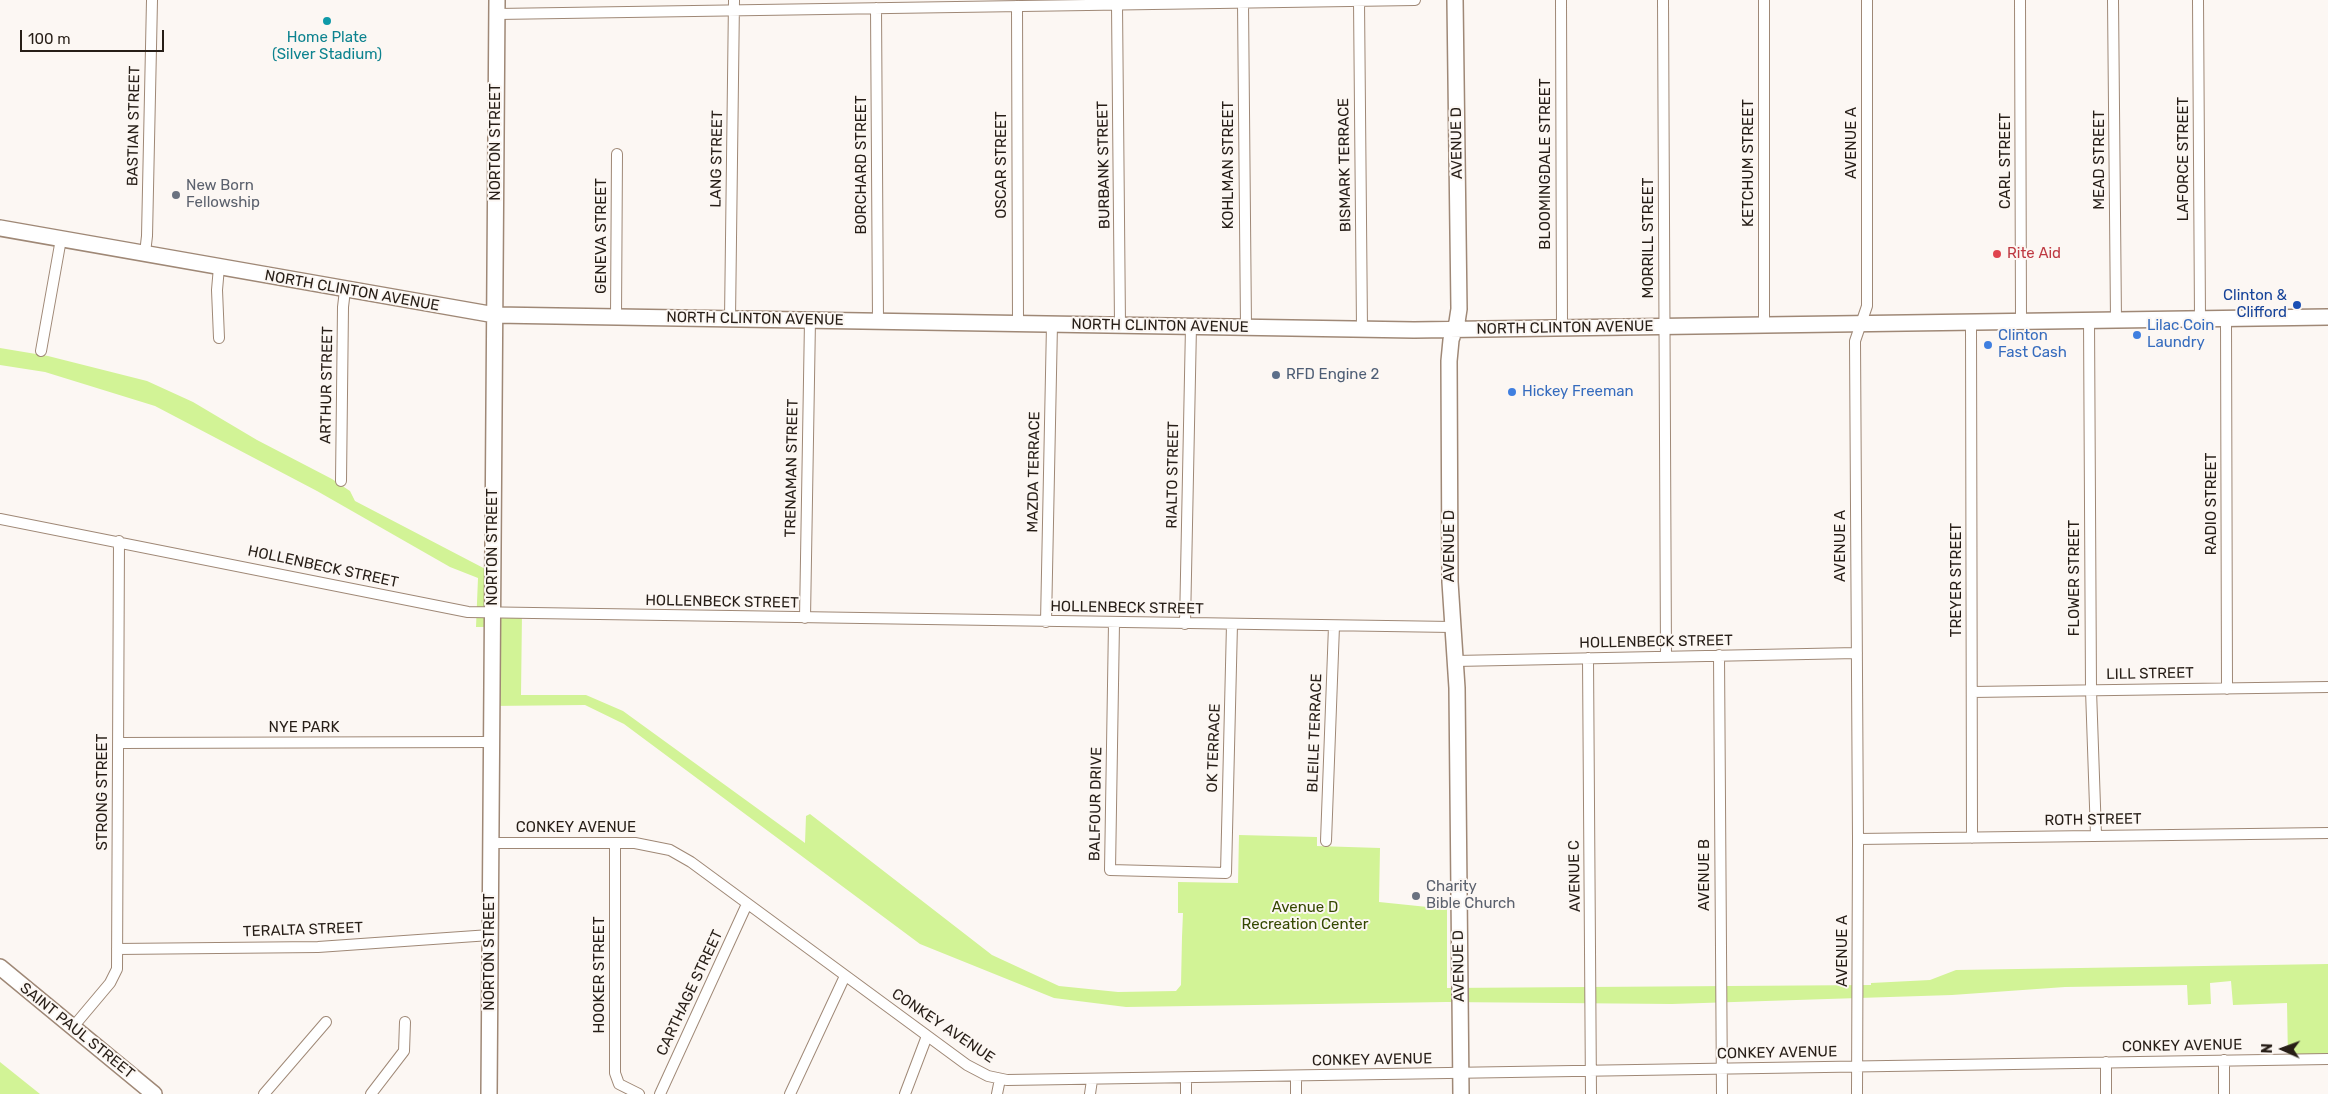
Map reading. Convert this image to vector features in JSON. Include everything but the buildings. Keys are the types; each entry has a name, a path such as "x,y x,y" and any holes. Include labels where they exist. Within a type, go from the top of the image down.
{"street":[{"name":"BASTIAN STREET","path":"145,253 147,236 152,0"},
{"path":"497,7 831,4 876,8 939,4 1017,6 1041,3 1117,5 1132,2 1231,1 1243,3 1416,0"},
{"name":"AVENUE D","path":"1456,0 1459,309 1449,347 1450,582 1455,661 1461,1094"},
{"name":"BLOOMINGDALE STREET","path":"1561,0 1562,328"},
{"name":"MORRILL STREET","path":"1664,0 1666,656"},
{"name":"KETCHUM STREET","path":"1764,0 1764,325"},
{"name":"AVENUE A","path":"1857,1094 1858,839 1855,341 1866,315 1867,306 1867,0"},
{"name":"CARL STREET","path":"2020,0 2022,321"},
{"name":"MEAD STREET","path":"2114,0 2116,320"},
{"name":"LAFORCE STREET","path":"2198,0 2200,319"},
{"name":"BISMARK TERRACE","path":"1359,1 1362,329"},
{"name":"KOHLMAN STREET","path":"1243,3 1246,327"},
{"name":"LANG STREET","path":"730,319 734,5"},
{"name":"BURBANK STREET","path":"1117,5 1120,325"},
{"name":"OSCAR STREET","path":"1017,6 1018,324"},
{"name":"NORTON STREET","path":"488,1094 497,7"},
{"name":"BORCHARD STREET","path":"876,8 878,321"},
{"name":"GENEVA STREET","path":"616,317 618,154"},
{"name":"NORTH CLINTON AVENUE","path":"0,228 494,316 1362,329 2328,317"},
{"path":"41,351 61,239"},
{"path":"219,267 216,290 219,338"},
{"name":"ARTHUR STREET","path":"341,481 343,307 345,290"},
{"name":"RADIO STREET","path":"2226,318 2227,689"},
{"name":"TRENAMAN STREET","path":"805,618 810,320"},
{"name":"FLOWER STREET","path":"2089,320 2091,690 2096,835"},
{"name":"TREYER STREET","path":"1971,322 1972,838"},
{"name":"MAZDA TERRACE","path":"1046,622 1052,324"},
{"name":"RIALTO STREET","path":"1185,624 1190,326"},
{"name":"HOLLENBECK STREET","path":"0,518 459,611 1046,622 1452,627"},
{"name":"STRONG STREET","path":"73,1027 114,978 117,969 119,541"},
{"name":"BALFOUR DRIVE","path":"1114,623 1110,870 1226,873"},
{"name":"OK TERRACE","path":"1226,873 1232,624"},
{"name":"BLEILE TERRACE","path":"1326,841 1334,626"},
{"name":"HOLLENBECK STREET","path":"1455,661 1857,653"},
{"name":"AVENUE B","path":"1719,655 1722,1094"},
{"name":"AVENUE C","path":"1588,658 1591,1094"},
{"name":"LILL STREET","path":"1972,692 2328,687"},
{"name":"NYE PARK","path":"118,743 490,742"},
{"name":"ROTH STREET","path":"1858,839 2328,834"},
{"name":"CONKEY AVENUE","path":"490,843 645,844 670,850 691,862 844,976 974,1069 1000,1079 1092,1080 2328,1059"},
{"name":"HOOKER STREET","path":"615,843 615,1073 620,1084 639,1094"},
{"name":"CARTHAGE STREET","path":"660,1094 747,904"},
{"name":"TERALTA STREET","path":"118,949 318,947 490,935"},
{"name":"SAINT PAUL STREET","path":"0,967 154,1094"},
{"path":"790,1094 844,976"},
{"path":"264,1094 326,1022"},
{"path":"371,1094 404,1051 405,1022"},
{"path":"905,1094 927,1036"},
{"path":"2224,1060 2224,1094"},
{"path":"2106,1062 2106,1094"},
{"path":"1296,1076 1296,1094"},
{"path":"1186,1078 1186,1094"},
{"path":"997,1094 1000,1079"},
{"path":"1090,1094 1092,1080"}],"green space":[{"name":"Avenue D Recreation Center","path":"0,348 48,356 147,381 193,402 257,440 332,479 350,491 355,501 493,573 492,613 522,613 521,695 586,695 623,711 805,843 806,816 810,814 992,955 1059,986 1118,992 1176,991 1181,985 1183,913 1178,913 1178,882 1238,883 1239,835 1317,837 1317,846 1380,848 1379,902 1447,909 1447,988 1871,985 1871,983 1930,980 1956,970 2328,964 2328,1059 2288,1060 2287,1003 2233,1005 2231,981 2210,983 2211,1004 2188,1005 2187,985 2065,987 1952,995 1672,1004 1447,1002 1126,1007 1054,998 920,944 624,724 585,705 491,706 492,627 476,627 478,578 450,567 317,491 155,406 45,372 0,365"},
{"path":"0,1062 40,1094 0,1094"}],"place":[{"name":"Home Plate (Silver Stadium)","path":"327,21"},
{"name":"New Born Fellowship","path":"176,195"},
{"name":"Rite Aid","path":"1997,254"},
{"name":"Clinton & Clifford","path":"2297,305"},
{"name":"Lilac Coin Laundry","path":"2137,335"},
{"name":"Clinton Fast Cash","path":"1988,345"},
{"name":"RFD Engine 2","path":"1276,375"},
{"name":"Hickey Freeman","path":"1512,392"},
{"name":"Charity Bible Church","path":"1416,896"}]}
